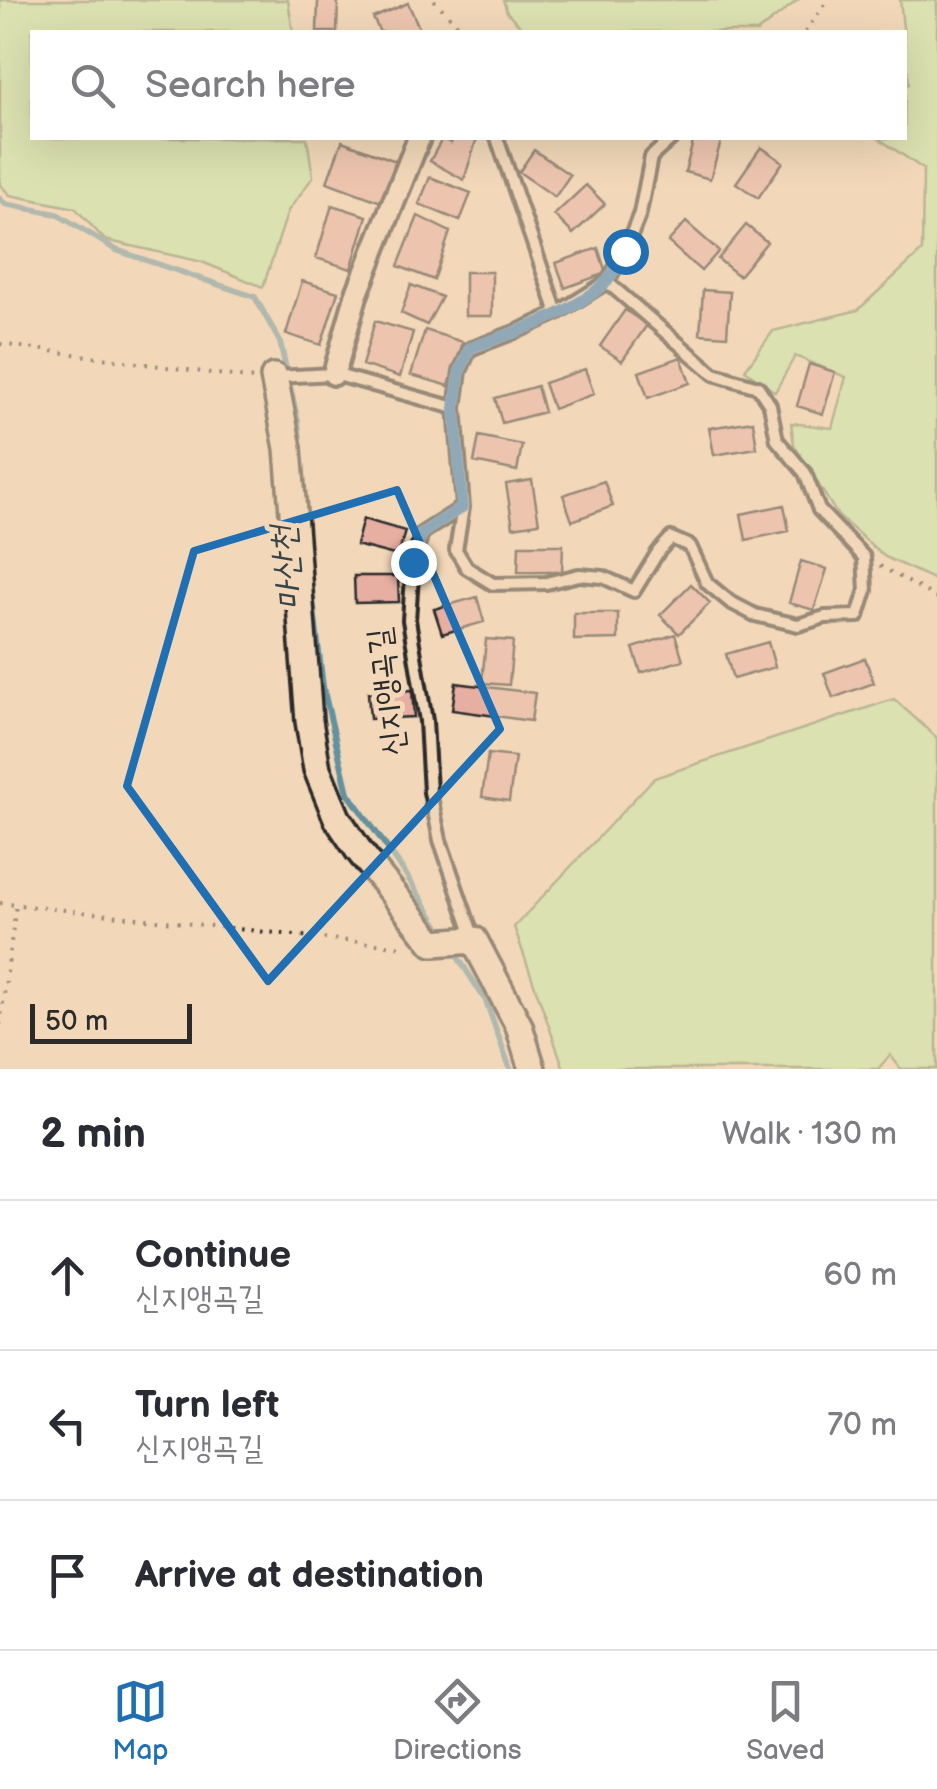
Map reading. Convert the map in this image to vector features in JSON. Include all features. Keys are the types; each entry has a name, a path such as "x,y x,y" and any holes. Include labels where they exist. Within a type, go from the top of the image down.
{"street":[{"path":"327,374 418,140"},
{"path":"274,377 288,448 309,721 317,770 358,851 433,943 474,940"},
{"name":"신지앵곡길","path":"474,940 519,1026 532,1069"}],"lane":[{"path":"498,140 557,313"},
{"path":"607,282 714,374 758,388 770,406 777,440 805,473 819,510 863,556 866,590 858,616 825,617 798,625 756,614 730,602 707,583 690,546 670,538 634,591 603,578 579,575 546,583 493,584 467,568 456,550 462,507 455,408 460,371 470,348 557,313 607,282 640,213 651,157 670,140"},
{"path":"274,377 327,374 455,408"},
{"name":"신지앵곡길","path":"462,507 422,533 413,562 409,620 426,721 430,792 440,840 474,940"}],"path":[{"path":"434,0 462,30"},
{"path":"807,30 828,0"},
{"path":"0,344 248,380 274,377"},
{"path":"863,556 937,598"},
{"path":"0,902 412,948 433,943"},
{"path":"0,1025 16,904"}],"highlighted area":[{"path":"397,490 500,729 268,981 127,786 194,551"}],"green space":[{"path":"0,0 288,0 293,30 30,30 30,140 307,140 313,177 288,211 263,287 202,262 105,240 75,208 10,195 0,185"},
{"path":"503,0 798,0 760,30 524,30 507,12"},
{"path":"900,0 937,0 937,581 885,557 838,516 794,445 791,423 832,428 846,377 795,356 775,392 745,370 773,331 858,310 922,251 923,169 881,140 907,140 909,84 907,30 903,30"},
{"path":"894,699 937,740 937,1069 901,1069 890,1055 878,1069 564,1069 514,927 654,778"}],"building":[{"path":"318,0 338,0 337,30 317,30"},
{"path":"408,3 420,30 379,30 373,18"},
{"path":"441,140 476,140 464,180 430,161"},
{"path":"693,140 721,140 710,179 685,172"},
{"path":"342,141 396,161 381,202 327,182"},
{"path":"761,147 783,162 758,198 736,183"},
{"path":"534,150 570,175 555,197 519,172"},
{"path":"430,177 471,193 460,221 419,204"},
{"path":"586,185 605,204 573,234 554,215"},
{"path":"332,205 367,216 351,269 316,258"},
{"path":"418,216 450,232 434,280 398,266"},
{"path":"686,222 719,251 701,271 668,242"},
{"path":"746,225 767,242 739,276 718,259"},
{"path":"598,248 606,273 565,288 556,263"},
{"path":"465,272 492,272 492,316 465,316"},
{"path":"302,281 338,292 321,345 286,334"},
{"path":"411,285 442,297 427,325 401,313"},
{"path":"703,290 730,292 727,336 700,334"},
{"path":"625,310 647,325 622,361 600,346"},
{"path":"375,321 413,332 400,377 362,365"},
{"path":"425,330 463,342 449,386 411,375"},
{"path":"681,357 690,383 648,398 639,372"},
{"path":"809,364 835,372 823,414 797,406"},
{"path":"585,369 594,394 553,409 544,383"},
{"path":"537,386 544,412 502,423 495,398"},
{"path":"753,421 757,448 714,455 709,428"},
{"path":"479,436 522,445 517,471 474,462"},
{"path":"532,480 539,523 513,527 506,484"},
{"path":"604,481 613,506 572,521 563,495"},
{"path":"784,505 789,531 746,540 741,514"},
{"path":"363,519 405,531 398,556 356,545"},
{"path":"519,545 563,545 562,572 518,572"},
{"path":"801,561 827,569 814,610 789,603"},
{"path":"354,576 398,576 399,602 355,603"},
{"path":"691,584 710,603 679,634 660,615"},
{"path":"477,597 484,622 442,634 434,609"},
{"path":"574,613 618,613 618,639 574,640"},
{"path":"675,634 683,660 641,673 633,648"},
{"path":"486,639 513,641 509,685 482,683"},
{"path":"768,642 775,667 733,679 726,654"},
{"path":"865,658 874,683 833,698 824,673"},
{"path":"456,683 535,693 531,721 452,710"},
{"path":"412,690 414,717 370,719 368,693"},
{"path":"488,754 515,757 509,801 482,797"}],"waterway":[{"name":"마산천","path":"0,199 5,204 57,214 116,250 255,297 280,342 301,451"},
{"name":"마산천","path":"311,584 323,687 348,793 443,933"},
{"name":"마산천","path":"452,948 486,1001 510,1069"}],"route":[{"path":"413,562 422,533 462,507 455,408 460,371 470,348 520,330 584,299 607,282 625,251"}]}
